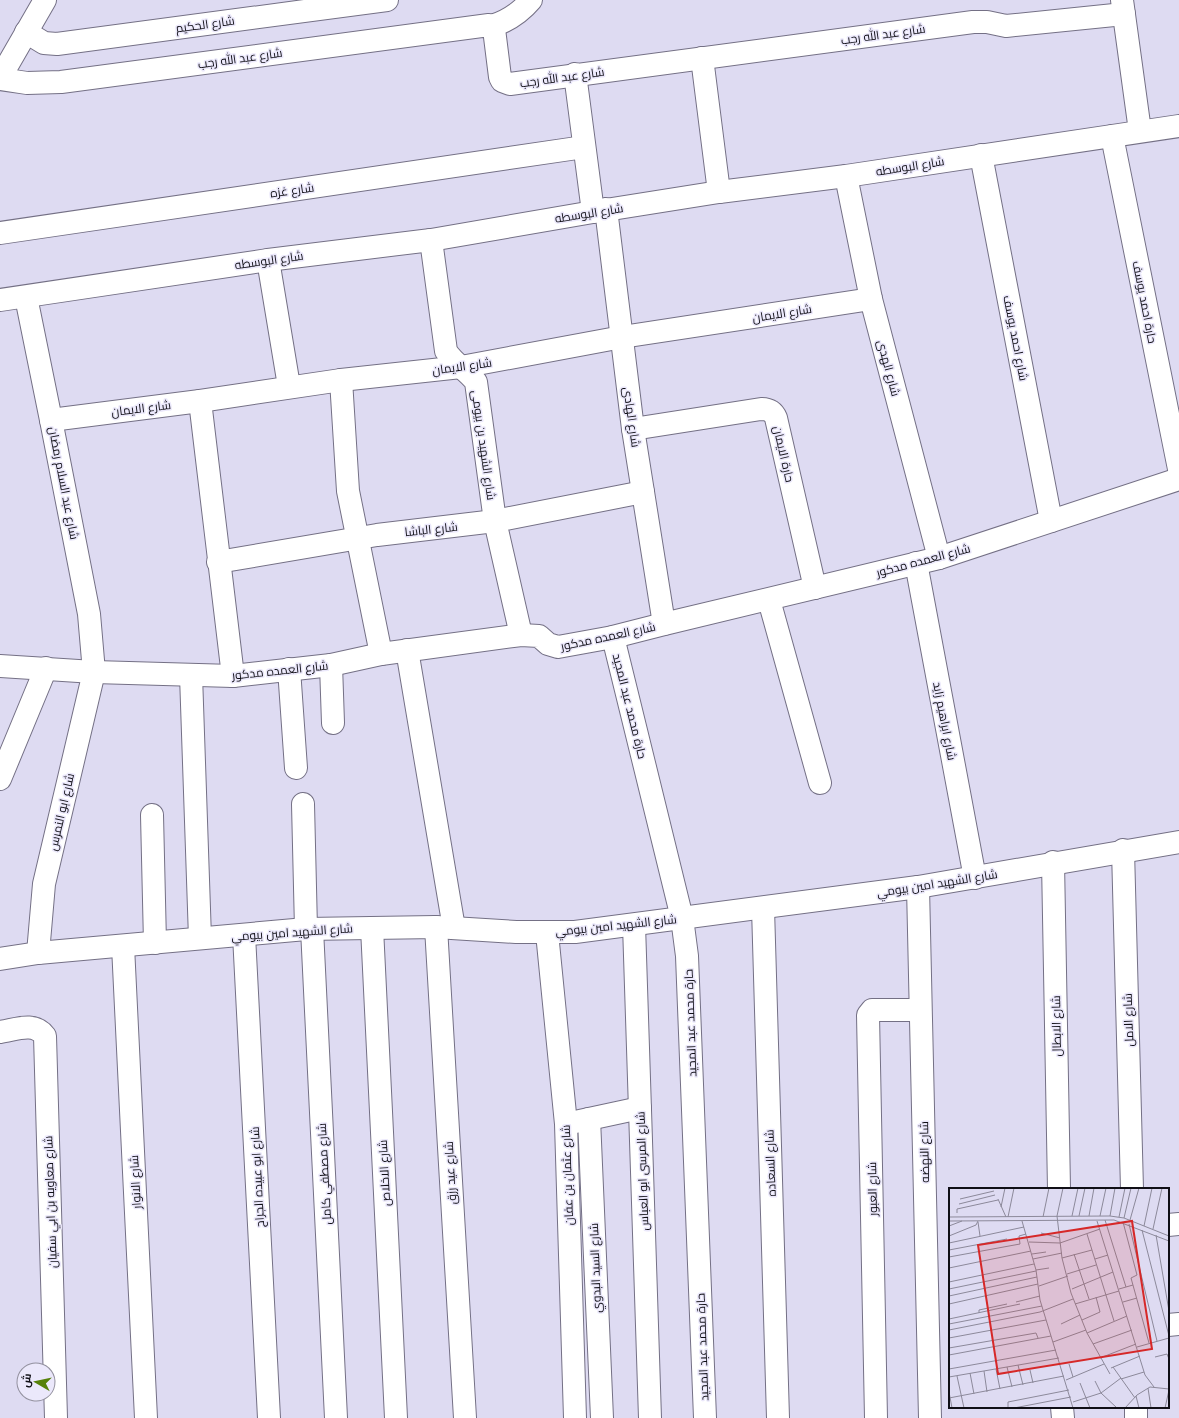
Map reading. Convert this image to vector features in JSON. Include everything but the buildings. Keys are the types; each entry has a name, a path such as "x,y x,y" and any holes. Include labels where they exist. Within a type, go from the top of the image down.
{"street":[{"path":"0,78 45,0"},
{"name":"شارع الحكيم","path":"26,32 44,43 57,44 387,0"},
{"path":"492,26 515,16 531,0"},
{"path":"1123,7 1140,131"},
{"name":"شارع عبد الله رجب","path":"0,78 27,83 60,82 489,25 494,29 500,77 506,83 510,84 575,74 973,22 987,22 1006,26 1123,7"},
{"path":"702,58 719,192"},
{"name":"شارع الهادى","path":"575,74 584,147 600,211 622,337 633,429 664,624"},
{"name":"شارع البوسطه","path":"0,300 268,260 431,240 719,192 846,176 1179,126"},
{"name":"حارة احمد يوسف","path":"1112,136 1179,469"},
{"name":"شارع غزه","path":"0,233 584,147"},
{"name":"شارع احمد يوسف","path":"981,155 1051,521"},
{"name":"شارع الهدى","path":"846,176 871,299 939,558"},
{"name":"شارع الشهيد بن بيومى","path":"431,240 446,352 450,358 467,372 476,382 495,521 521,635"},
{"path":"268,260 289,386"},
{"name":"شارع عبد السلام رمضان","path":"26,296 89,614 94,672"},
{"name":"شارع الايمان","path":"51,420 200,401 289,386 461,367 622,337 871,299"},
{"path":"341,380 348,491 381,654"},
{"path":"200,401 218,562 233,676"},
{"name":"حارة الايمان","path":"633,429 761,409 772,412 776,418 815,588"},
{"name":"شارع العمده مدكور","path":"0,666 94,672 233,676 331,665 381,654 521,635 539,636 548,644 558,648 613,637 939,558 1179,479"},
{"name":"شارع الباشا","path":"218,562 358,538 495,521 643,492"},
{"name":"شارع ابراهيم زايد","path":"916,564 975,878"},
{"path":"769,600 820,783"},
{"name":"حارة محمد عبد المجيد","path":"613,637 682,918 687,956 705,1418"},
{"name":"شارع عيد رزق","path":"407,650 445,928 465,1418"},
{"path":"331,665 333,722"},
{"path":"0,779 46,668"},
{"path":"289,669 296,768"},
{"name":"شارع ابو النمرس","path":"38,953 44,884 94,672"},
{"path":"191,675 200,938"},
{"name":"شارع مصطفي كامل","path":"302,804 336,1418"},
{"path":"152,815 155,942"},
{"name":"شارع الشهيد امين بيومي","path":"0,959 38,953 200,938 244,936 309,929 445,928 547,933 575,932 918,887 975,878 1053,862 1179,842"},
{"name":"شارع الامل","path":"1123,850 1132,1188"},
{"name":"شارع الابطال","path":"1053,862 1059,1188"},
{"name":"شارع النهضه","path":"918,887 930,1418"},
{"name":"شارع السعاده","path":"763,908 778,1418"},
{"name":"شارع المرسى ابو العباس","path":"634,925 650,1418"},
{"name":"شارع الاخلاص","path":"372,928 396,1418"},
{"name":"شارع عثمان بن عفان","path":"547,933 566,1124 575,1418"},
{"name":"شارع ابو عبيده الجراح","path":"244,936 269,1418"},
{"name":"شارع الانوار","path":"123,946 146,1418"},
{"name":"شارع العبور","path":"876,1418 868,1015 872,1010 920,1010"},
{"name":"شارع معاويه بن ابي سفيان","path":"0,1032 31,1027 39,1029 45,1036 56,1418"},
{"path":"566,1124 640,1108"},
{"name":"شارع السيد البدوي","path":"589,1119 602,1418"},
{"path":"1169,1225 1179,1224"},
{"path":"1169,1325 1179,1324"}]}
